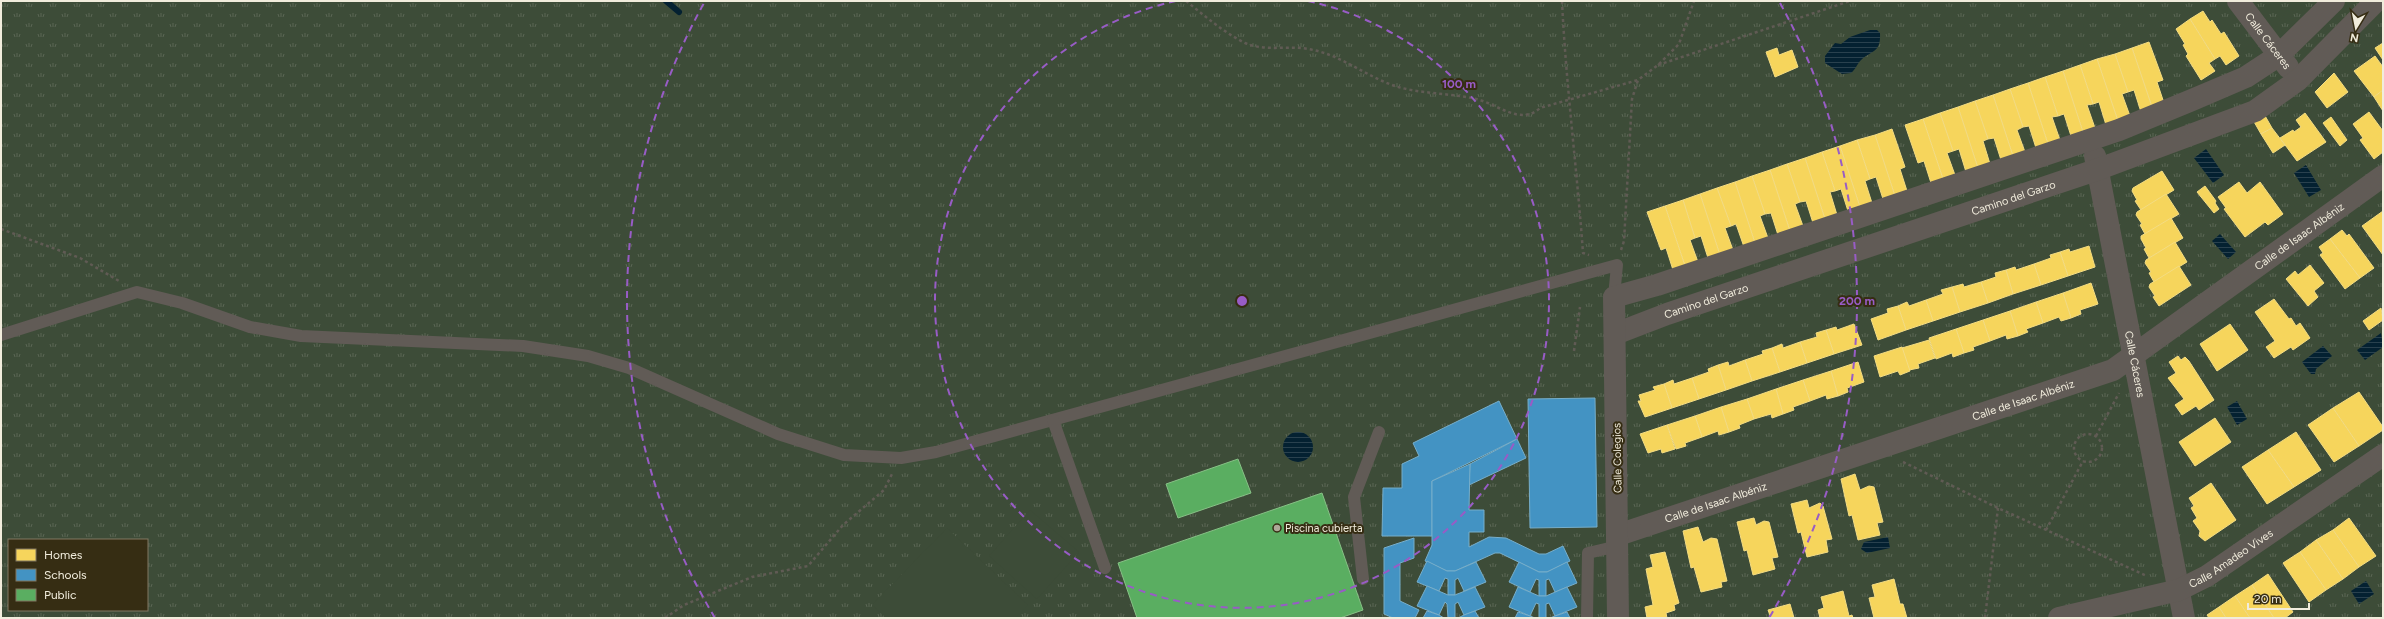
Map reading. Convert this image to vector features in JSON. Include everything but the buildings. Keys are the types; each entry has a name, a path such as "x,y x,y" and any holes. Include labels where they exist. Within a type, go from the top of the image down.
{"street":[{"name":"Calle Cáceres","path":"2238,1 2278,56 2298,80"},
{"path":"1614,297 1657,285 2119,130 2246,77 2278,56 2334,1"},
{"name":"Camino del Garzo","path":"1615,334 1667,314 2099,169 2255,111 2298,80 2376,1"},
{"name":"Calle Cáceres","path":"2090,139 2099,169 2142,396 2169,592 2184,618"},
{"name":"Calle de Isaac Albéniz","path":"1618,541 1902,441 2112,370 2383,176"},
{"name":"Calle Colegios","path":"1614,297 1618,618"},
{"name":"Calle Amadeo Vives","path":"2059,618 2169,592 2207,576 2383,455"}],"lane":[{"path":"1,335 137,292 182,303 250,327 301,336 524,346 588,356 629,368 778,434 844,455 901,458 936,452 1617,265 1614,297"},
{"path":"1053,420 1105,568"},
{"path":"1364,579 1354,497 1379,432"},
{"path":"1587,618 1588,553 1618,541"}],"path":[{"path":"1186,1 1219,28 1246,43 1266,49 1308,49 1339,58 1395,86 1477,99 1520,116 1532,115 1540,108 1638,80 1658,65 1679,44 1694,1"},
{"path":"1562,1 1583,253 1617,265 1624,241 1632,99 1638,80"},
{"path":"1658,65 1850,1"},
{"path":"1,229 80,258 137,292"},
{"path":"1574,351 1580,307"},
{"path":"2096,436 2122,387 2142,396"},
{"path":"2087,434 2096,436 2101,443 2101,452 2096,459 2083,461 2076,455 2076,441 2087,434"},
{"path":"1902,441 1898,460 1998,508 2154,579 2169,592"},
{"path":"665,618 684,605 752,577 808,566 843,525 884,490 901,458"},
{"path":"2046,530 2083,461"},
{"path":"1985,618 1998,508"}],"green space":[{"path":"1,1 2383,1 2383,618 1,618"},
{"path":"1030,510 1079,552 1037,599 989,556"},
{"path":"947,528 1028,605 1015,618 886,618 872,605"}],"water":[{"path":"1870,30 1877,30 1880,33 1879,44 1875,50 1861,60 1851,73 1842,74 1825,63 1825,56 1835,43 1841,44 1850,37"},
{"path":"2206,149 2224,175 2213,183 2194,158"},
{"path":"2306,165 2321,190 2309,197 2294,173"},
{"path":"2220,234 2236,252 2228,259 2212,241"},
{"path":"2381,333 2383,347 2365,360 2357,350"},
{"path":"2323,346 2332,356 2316,369 2315,374 2311,374 2302,362"},
{"path":"2237,401 2247,419 2237,425 2227,407"},
{"path":"1298,432 1309,436 1313,447 1309,458 1298,462 1287,458 1283,447 1287,436"},
{"path":"1888,537 1890,548 1867,553 1861,549 1864,542"},
{"path":"2366,581 2374,594 2359,604 2351,591"}],"waterway":[{"path":"666,1 679,12"}],"place":[{"name":"Piscina cubierta","path":"1277,528"}]}
